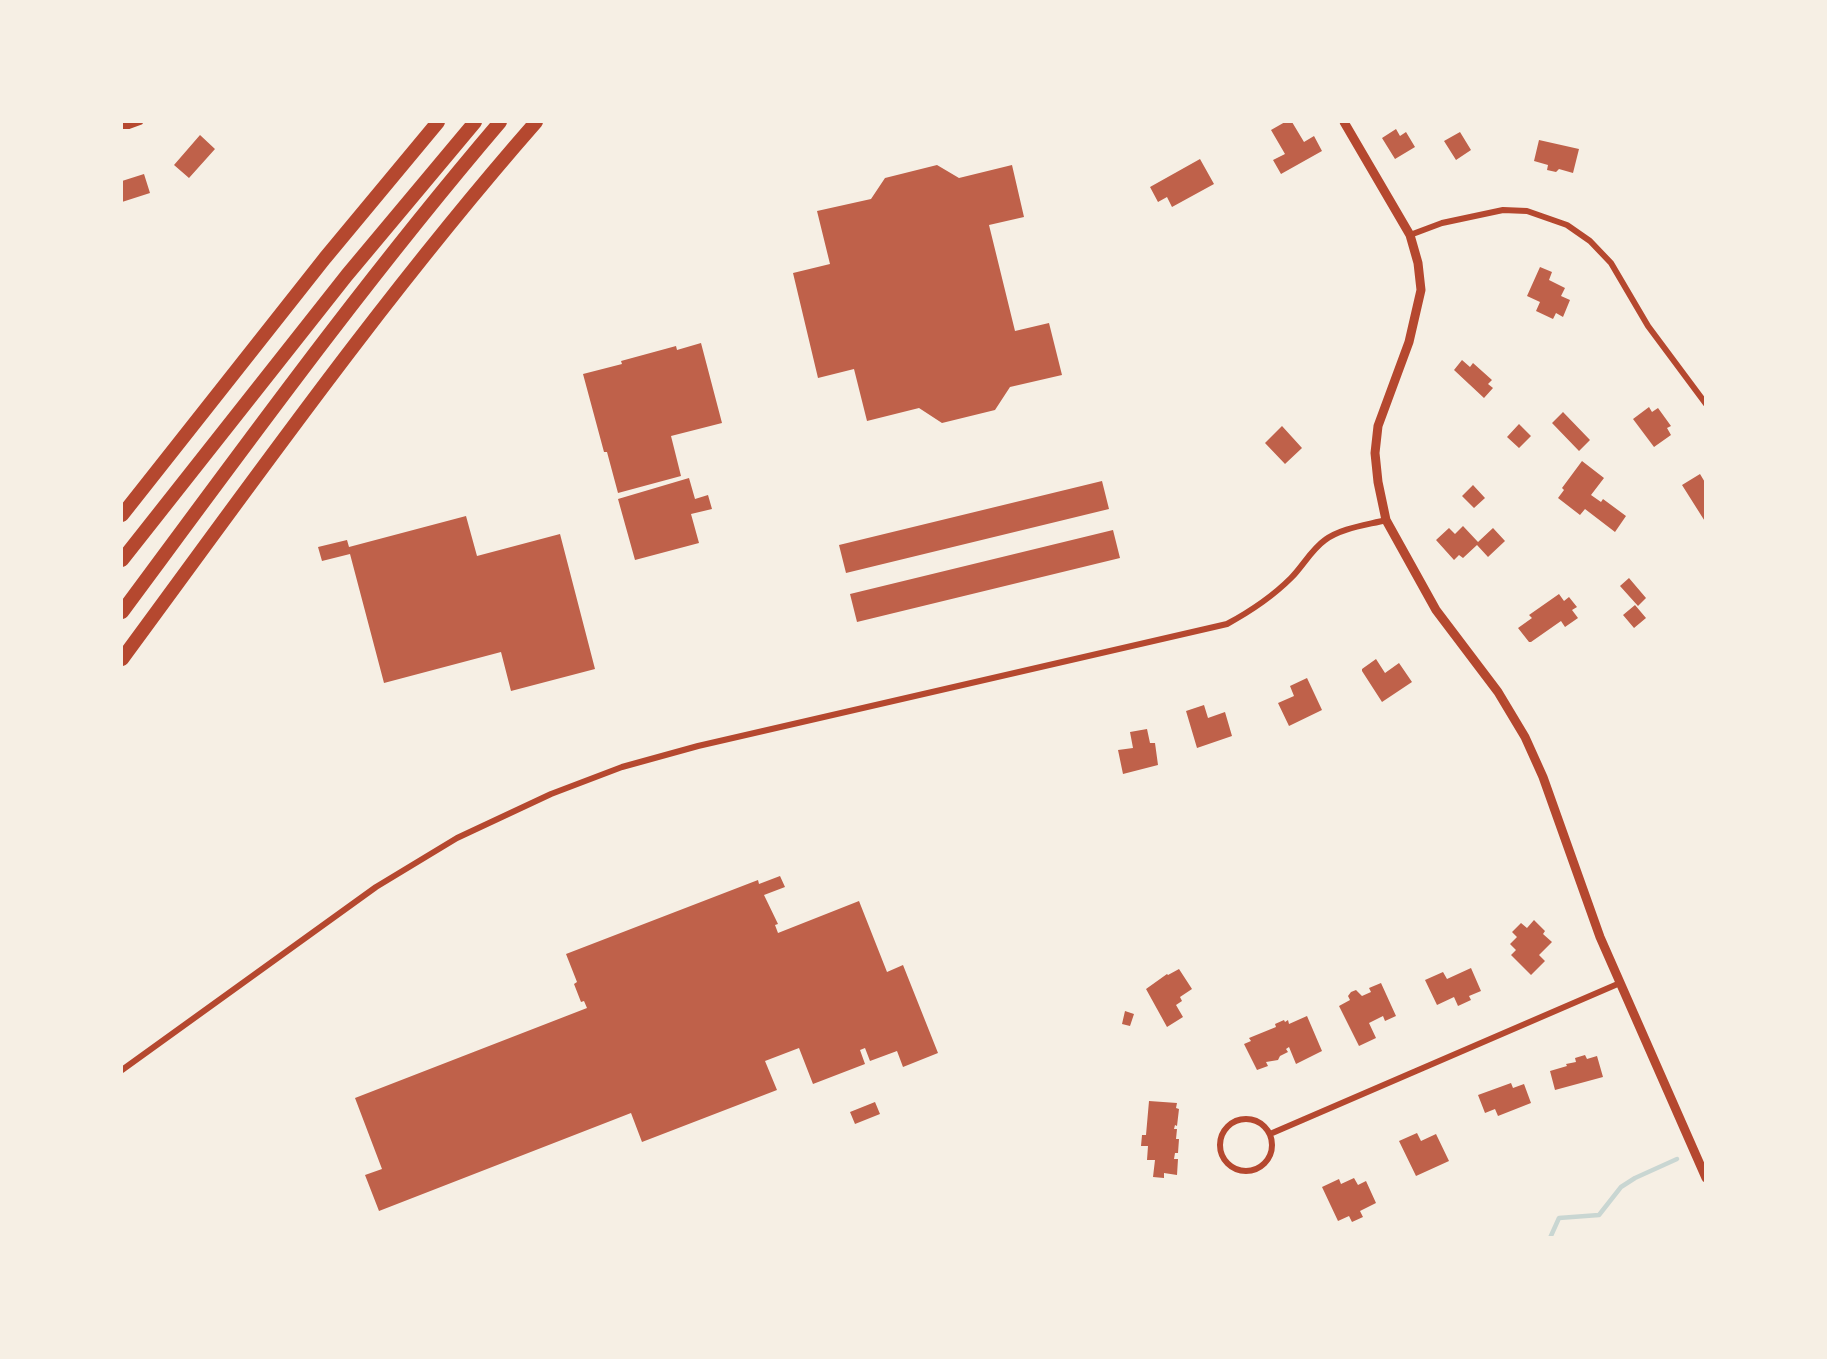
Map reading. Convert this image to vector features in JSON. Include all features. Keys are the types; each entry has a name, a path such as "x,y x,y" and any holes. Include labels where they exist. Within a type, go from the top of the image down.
{"highway":[{"path":"122,515 338,242 438,122"},
{"path":"122,560 347,275 475,122"},
{"path":"122,612 341,317 421,216 500,122"},
{"path":"122,659 371,323 446,228 536,122"}],"street":[{"path":"122,126 140,122"},
{"path":"1344,122 1410,235 1418,263 1421,290 1409,342 1380,415 1375,453 1386,520 1436,610 1498,692 1525,737 1543,777 1600,937 1706,1178"},
{"path":"1410,235 1442,223 1503,210 1527,211 1567,225 1590,241 1611,263 1648,326 1706,404"},
{"path":"122,1070 376,887 457,838 550,794 622,767 698,746 1227,624 1263,604 1291,578 1325,540 1335,534 1386,520"},
{"path":"1270,1134 1620,983"},
{"path":"1255,1120 1261,1123 1270,1134 1272,1149 1270,1156 1260,1167 1246,1172 1238,1170 1222,1156 1220,1140 1223,1132 1234,1121 1255,1120"}],"building":[{"path":"1285,122 1292,122 1304,142 1314,136 1322,151 1281,174 1273,160 1285,154 1271,130"},
{"path":"1396,129 1400,136 1406,132 1415,147 1395,159 1382,138"},
{"path":"1460,132 1471,150 1456,160 1444,141"},
{"path":"200,135 215,149 189,178 174,165"},
{"path":"1539,140 1579,149 1573,173 1559,169 1556,172 1547,170 1548,165 1534,161"},
{"path":"1200,159 1214,184 1172,207 1167,197 1158,202 1150,187"},
{"path":"937,165 959,178 1012,165 1024,217 989,225 1015,331 1049,323 1062,375 1010,387 995,410 942,423 919,408 867,421 854,369 818,378 793,273 830,264 817,211 871,199 885,178"},
{"path":"144,174 150,193 122,202 122,181"},
{"path":"1540,267 1552,272 1549,280 1565,288 1561,296 1570,300 1563,317 1556,313 1553,319 1536,311 1540,302 1527,296"},
{"path":"701,343 722,423 671,436 681,476 618,493 607,452 604,452 583,374 676,346 677,350"},
{"path":"1462,360 1470,367 1473,363 1492,380 1488,384 1493,388 1484,398 1454,370"},
{"path":"1649,407 1652,412 1658,408 1671,426 1667,428 1671,435 1654,447 1633,419"},
{"path":"1563,412 1590,440 1579,451 1552,423"},
{"path":"1519,424 1531,436 1519,448 1507,437"},
{"path":"1282,426 1302,448 1285,464 1265,443"},
{"path":"1582,461 1604,478 1591,495 1601,502 1603,499 1626,516 1615,532 1585,509 1580,515 1558,498 1564,490 1562,488"},
{"path":"1700,474 1706,484 1706,523 1682,485"},
{"path":"689,478 695,499 708,495 712,509 691,514 699,543 635,560 618,499"},
{"path":"1102,481 1109,509 846,573 839,545"},
{"path":"1473,485 1485,498 1474,508 1462,496"},
{"path":"466,516 477,556 560,534 595,669 511,691 501,652 384,683 350,554 322,561 318,547 347,540 349,547"},
{"path":"1463,526 1478,542 1493,528 1505,541 1488,557 1477,545 1463,558 1459,555 1454,560 1436,540 1449,528 1455,534"},
{"path":"1113,530 1120,558 857,622 850,594"},
{"path":"1629,578 1646,598 1638,606 1620,586"},
{"path":"1559,594 1564,601 1569,597 1577,607 1572,610 1578,618 1565,627 1561,621 1529,642 1518,628 1532,618 1529,615"},
{"path":"1635,605 1646,618 1634,628 1623,615"},
{"path":"1376,659 1385,673 1399,663 1412,682 1382,702 1362,671"},
{"path":"1307,678 1322,710 1289,726 1278,703 1294,696 1290,686"},
{"path":"1204,705 1208,718 1225,712 1232,736 1197,748 1186,711"},
{"path":"1147,729 1150,743 1155,743 1158,765 1123,774 1118,750 1133,748 1130,732"},
{"path":"780,876 785,887 764,895 778,924 775,925 778,933 859,901 887,972 903,965 938,1053 903,1067 897,1051 870,1061 865,1048 860,1050 865,1064 813,1084 799,1048 765,1061 777,1090 642,1142 631,1113 379,1211 365,1175 382,1169 355,1098 587,1008 584,1001 581,1002 574,984 577,982 566,954 758,880 759,884"},
{"path":"1534,920 1545,931 1543,934 1552,942 1539,955 1545,961 1531,975 1511,955 1516,950 1510,944 1517,937 1512,932 1521,923 1527,928"},
{"path":"1471,968 1481,991 1469,996 1471,1000 1458,1006 1454,997 1437,1005 1425,980 1443,972 1447,979"},
{"path":"1179,969 1192,989 1180,997 1182,1001 1176,1005 1183,1017 1167,1027 1146,989 1167,974"},
{"path":"1381,983 1396,1016 1385,1021 1383,1016 1369,1023 1376,1038 1359,1046 1339,1006 1350,1000 1348,996 1351,992 1356,990 1362,996 1371,992 1369,988"},
{"path":"1125,1011 1134,1014 1130,1026 1122,1024"},
{"path":"1307,1016 1322,1051 1296,1064 1289,1047 1286,1049 1288,1052 1280,1056 1278,1060 1266,1062 1268,1066 1257,1070 1244,1044 1251,1041 1249,1038 1276,1027 1275,1024 1284,1020 1285,1022 1288,1020 1289,1024"},
{"path":"1585,1055 1587,1059 1597,1056 1603,1077 1555,1090 1550,1071 1576,1062 1575,1058"},
{"path":"1511,1083 1513,1088 1524,1084 1531,1103 1498,1116 1495,1109 1485,1113 1478,1095"},
{"path":"1149,1101 1177,1103 1176,1108 1179,1109 1177,1126 1175,1125 1174,1129 1177,1129 1176,1139 1179,1139 1178,1153 1175,1153 1174,1159 1178,1159 1177,1175 1164,1173 1164,1178 1153,1177 1155,1160 1147,1160 1148,1146 1141,1146 1142,1135 1146,1135"},
{"path":"875,1102 880,1114 855,1124 850,1112"},
{"path":"1417,1133 1421,1141 1436,1134 1449,1161 1416,1176 1399,1141"},
{"path":"1354,1178 1358,1185 1366,1181 1376,1203 1360,1211 1363,1217 1352,1222 1349,1216 1338,1221 1322,1187 1339,1179 1341,1184"}],"waterway":[{"path":"1550,1238 1559,1218 1599,1215 1621,1187 1677,1159"}]}
